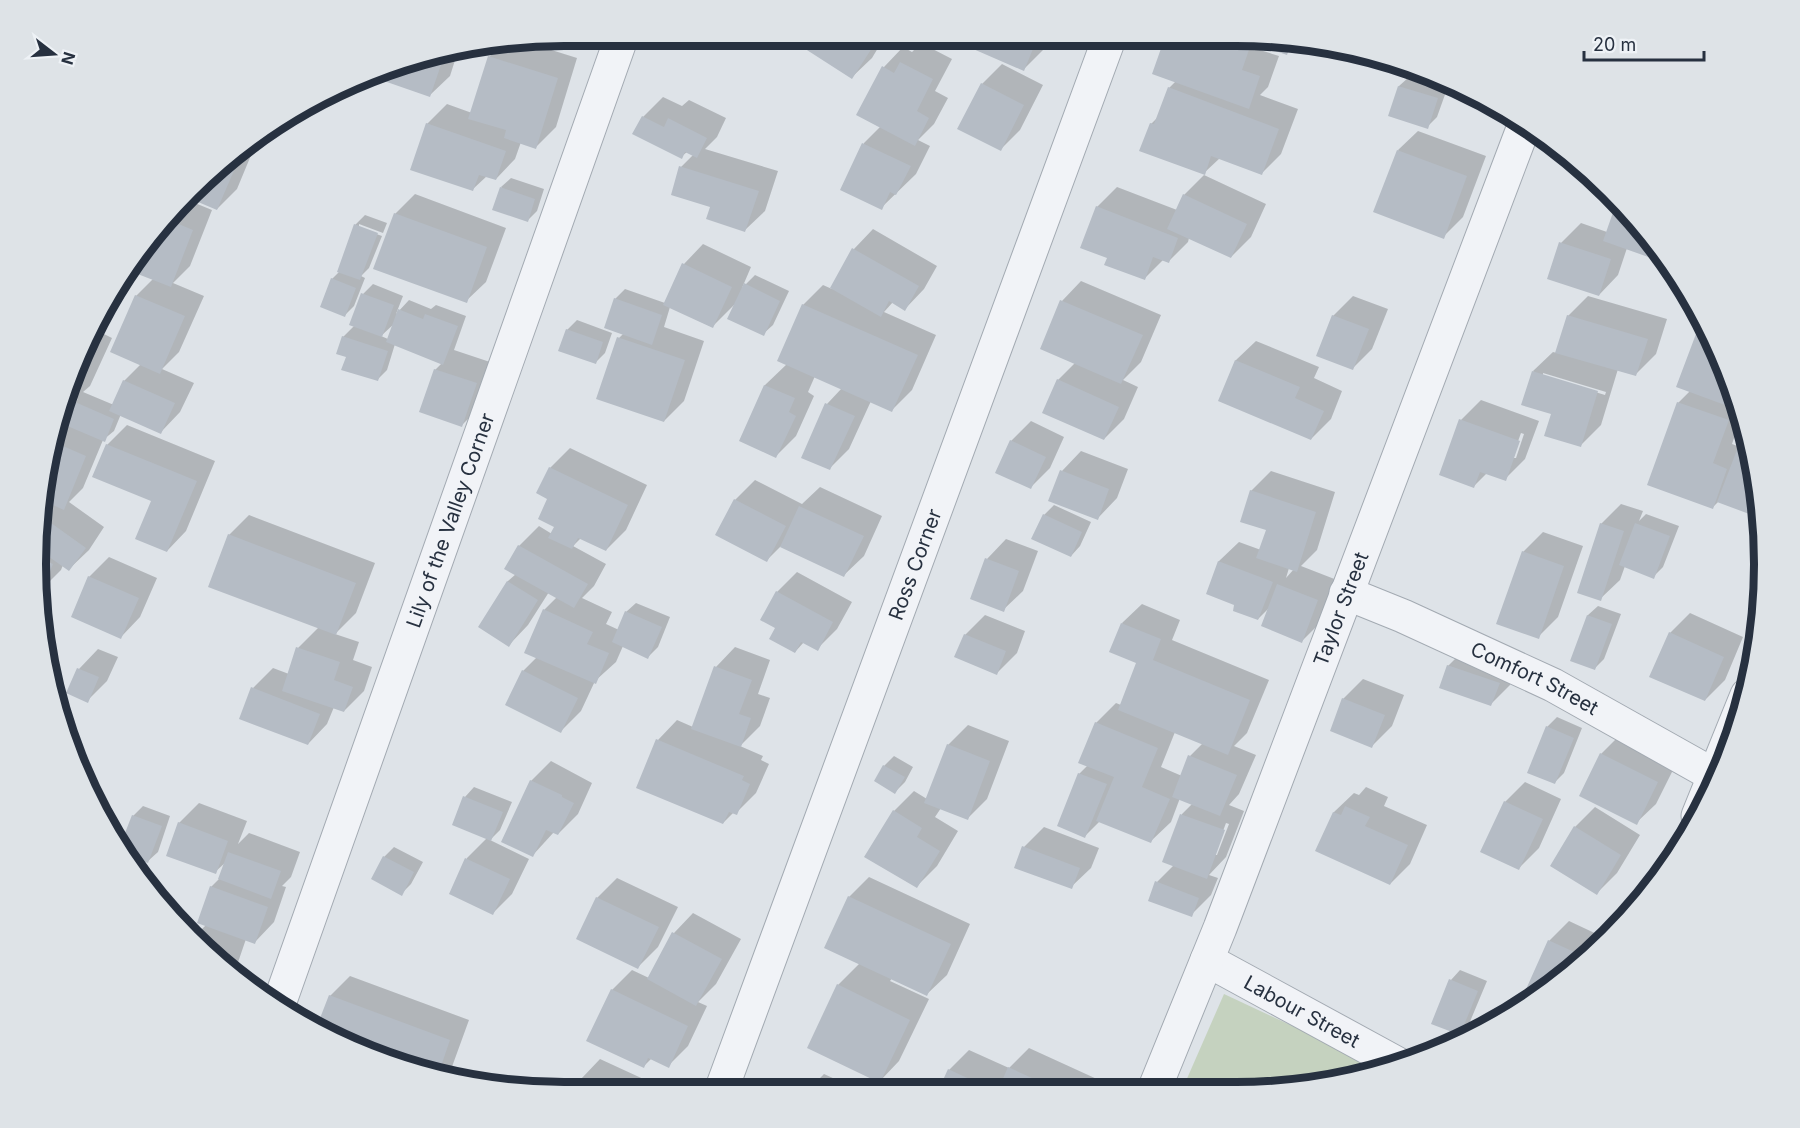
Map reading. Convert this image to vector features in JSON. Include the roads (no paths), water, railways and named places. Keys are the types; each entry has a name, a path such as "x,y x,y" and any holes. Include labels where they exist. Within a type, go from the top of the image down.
{"street":[{"name":"Lily of the Valley Corner","path":"281,997 618,46"},
{"name":"Ross Corner","path":"725,1082 1105,46"},
{"name":"Taylor Street","path":"1157,1082 1207,960 1522,132"},
{"name":"Comfort Street","path":"1346,593 1403,616 1553,685 1709,773"},
{"name":"Labour Street","path":"1207,960 1388,1058"}]}
